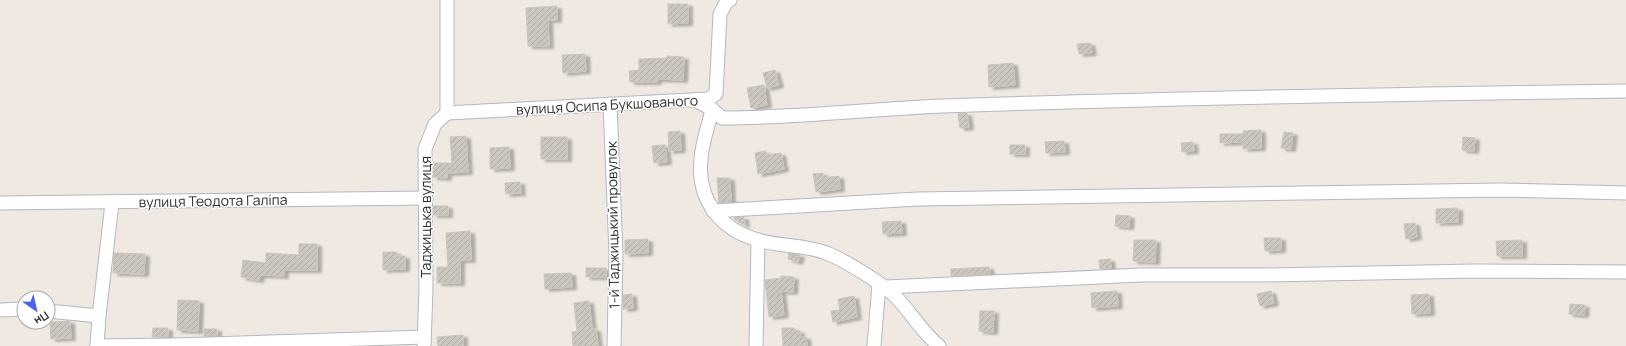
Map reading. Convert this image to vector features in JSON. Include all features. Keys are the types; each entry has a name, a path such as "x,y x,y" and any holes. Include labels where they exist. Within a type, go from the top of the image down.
{"street":[{"path":"447,0 448,113"},
{"name":"вулиця Осипа Букшованого","path":"448,113 708,99 716,94 720,14 727,1 730,0"},
{"path":"695,100 712,109 722,118 769,118 942,106 1362,95 1626,91"},
{"name":"1-й Таджицький провулок","path":"610,104 616,254 614,346"},
{"path":"712,109 701,159 702,191 719,219 735,231 758,240 799,246 826,253 883,285 898,298 928,337 939,346"},
{"name":"Таджицька вулиця","path":"424,342 426,198 425,149 435,124 448,113"},
{"path":"713,211 918,199 1500,190 1626,193"},
{"name":"вулиця Теодота Галіпа","path":"0,203 426,198"},
{"path":"112,202 97,346 424,342"},
{"path":"756,346 758,240"},
{"path":"883,285 1141,275 1264,275 1474,271 1626,272"},
{"path":"874,346 883,285"},
{"path":"0,310 16,309"},
{"path":"56,312 99,316"}],"building":[{"path":"668,4 688,4 688,23 668,24"},
{"path":"557,6 557,20 548,20 549,46 528,46 526,8"},
{"path":"1090,43 1092,53 1079,54 1077,44"},
{"path":"585,54 586,71 563,73 562,55"},
{"path":"667,56 684,57 683,80 657,79 657,82 630,82 629,71 639,70 639,59 667,58"},
{"path":"1013,63 1015,85 989,87 988,65"},
{"path":"775,70 779,85 767,88 763,73"},
{"path":"764,85 767,105 751,108 747,88"},
{"path":"967,113 969,127 960,128 958,114"},
{"path":"1261,130 1261,148 1243,149 1243,142 1220,143 1220,134 1243,134 1243,131"},
{"path":"680,131 681,150 669,151 668,132"},
{"path":"1284,132 1293,133 1291,149 1281,148"},
{"path":"466,136 468,172 447,173 447,178 433,177 433,163 452,163 450,137"},
{"path":"541,137 567,137 567,159 541,159"},
{"path":"1463,137 1475,138 1474,151 1462,150"},
{"path":"1064,141 1065,152 1046,153 1045,142"},
{"path":"1193,142 1194,151 1182,152 1181,143"},
{"path":"665,145 667,162 654,163 652,146"},
{"path":"1010,145 1025,145 1025,154 1010,154"},
{"path":"509,147 510,168 490,169 490,148"},
{"path":"766,151 766,155 781,153 784,169 758,174 755,153"},
{"path":"823,173 823,178 839,176 840,189 816,192 813,174"},
{"path":"717,178 730,178 731,202 719,203"},
{"path":"520,182 521,193 506,194 505,183"},
{"path":"433,206 448,206 448,215 433,215"},
{"path":"1458,208 1458,222 1436,223 1436,209"},
{"path":"1116,215 1130,216 1129,227 1115,226"},
{"path":"744,217 745,225 734,219 734,218"},
{"path":"901,221 902,233 883,234 882,222"},
{"path":"1415,223 1417,237 1406,239 1404,224"},
{"path":"470,231 471,260 460,260 460,283 437,283 437,267 448,267 446,233"},
{"path":"1264,238 1281,238 1281,250 1265,251"},
{"path":"648,239 648,253 625,254 625,240"},
{"path":"1134,240 1156,240 1155,262 1133,261"},
{"path":"1522,240 1522,256 1497,256 1496,241"},
{"path":"299,244 317,244 317,270 284,270 284,276 260,275 259,280 241,277 243,260 266,263 266,253 299,255"},
{"path":"383,252 396,252 396,256 405,256 405,269 383,270"},
{"path":"114,253 145,254 144,274 113,273"},
{"path":"789,253 800,255 798,262 788,259"},
{"path":"1110,259 1111,268 1100,269 1099,260"},
{"path":"989,267 990,274 951,276 951,269"},
{"path":"586,268 606,268 606,277 586,277"},
{"path":"571,273 572,287 545,289 544,274"},
{"path":"781,276 794,277 793,292 781,291 784,315 769,317 765,280 781,278"},
{"path":"1117,291 1118,306 1092,308 1091,293"},
{"path":"1271,291 1274,303 1260,306 1257,294"},
{"path":"632,294 633,308 623,309 623,295"},
{"path":"1429,294 1430,313 1412,314 1411,295"},
{"path":"854,296 857,317 833,322 831,311 840,310 838,299"},
{"path":"178,300 199,301 198,331 177,330"},
{"path":"589,301 592,329 596,329 598,346 573,346 572,332 577,331 574,303"},
{"path":"1570,304 1585,305 1584,315 1569,314"},
{"path":"980,311 994,311 993,332 979,331"},
{"path":"70,321 71,338 51,339 50,330 56,330 56,322"},
{"path":"153,328 168,328 168,337 152,337"},
{"path":"782,328 794,328 794,331 800,331 800,337 806,337 807,346 783,346"},
{"path":"204,329 217,329 217,336 204,336"},
{"path":"463,335 463,346 438,346 437,337"}]}
